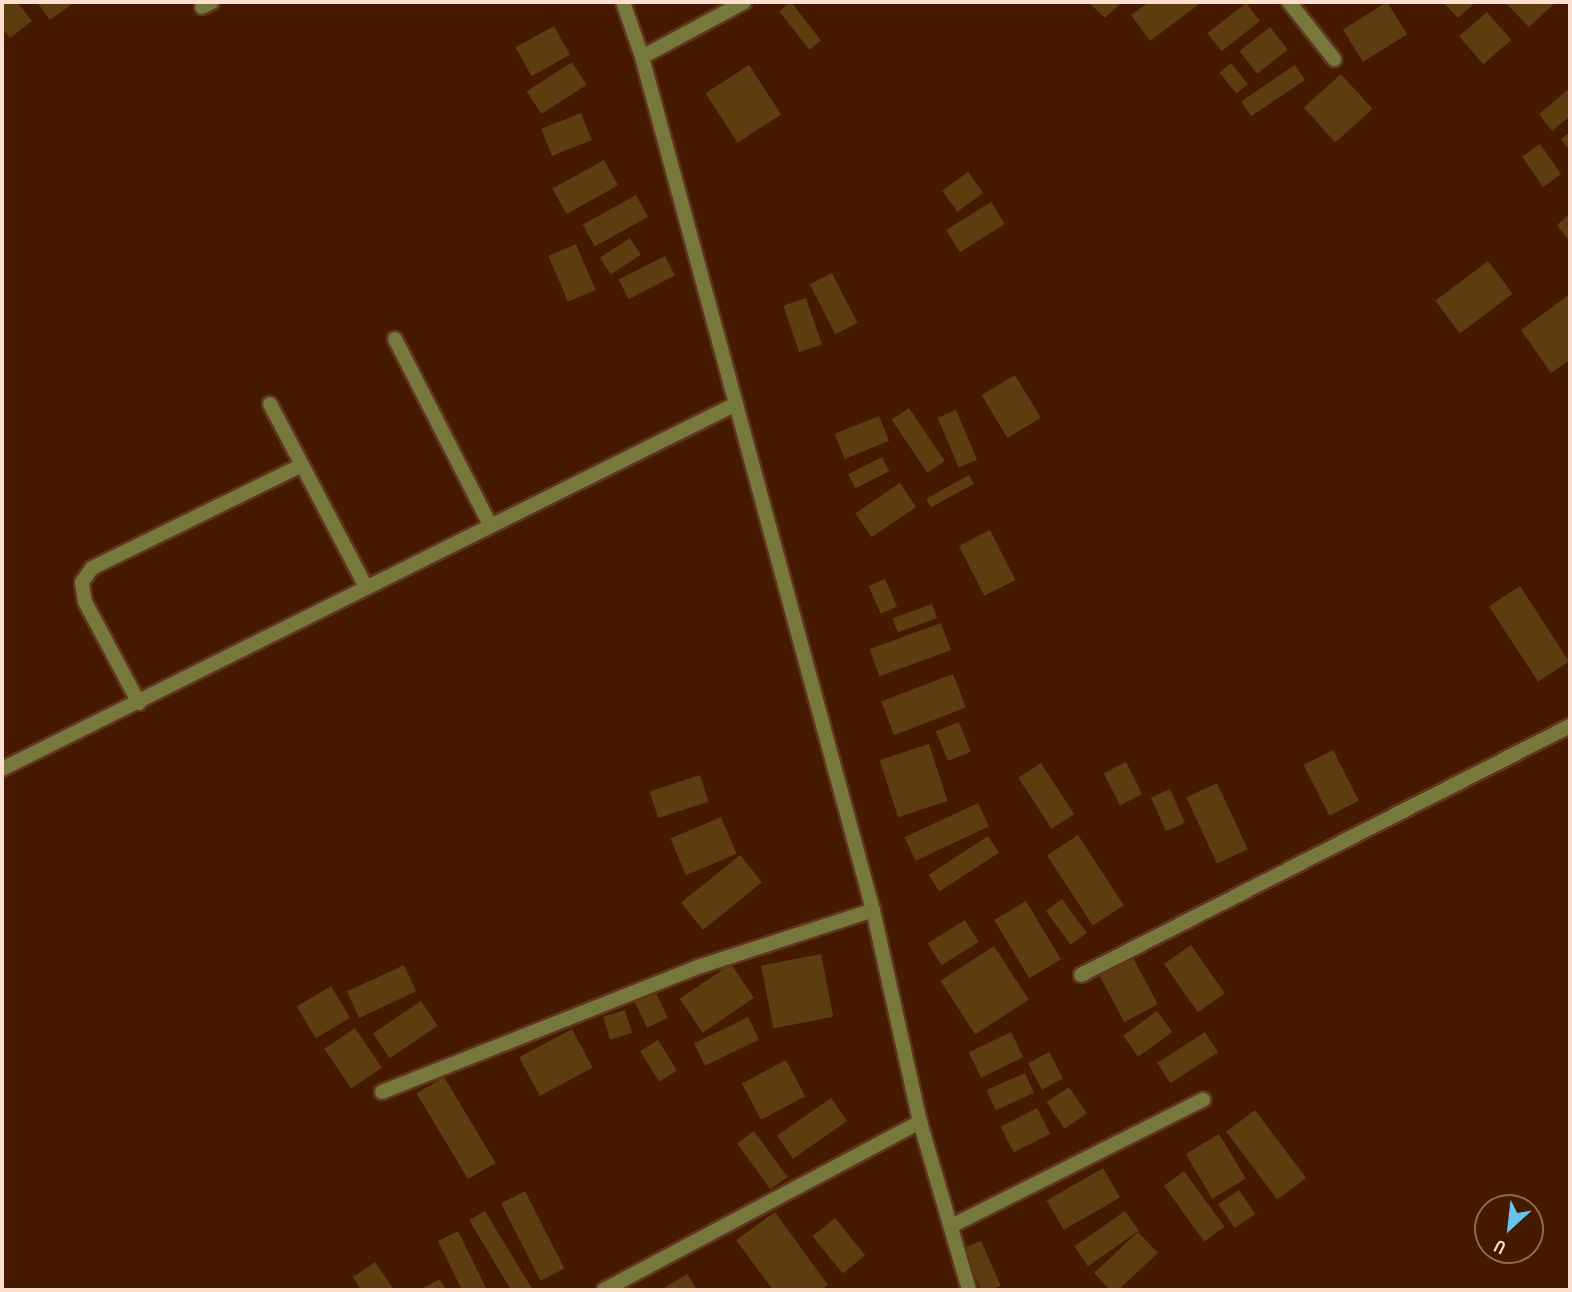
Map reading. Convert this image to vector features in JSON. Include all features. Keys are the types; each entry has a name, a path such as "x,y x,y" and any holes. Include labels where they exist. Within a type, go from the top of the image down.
{"street":[{"path":"623,2 642,57 873,910 920,1122 969,1290"},
{"path":"642,57 744,2"},
{"path":"1289,2 1334,59"},
{"path":"394,340 491,525"},
{"path":"270,404 366,587"},
{"path":"2,769 736,404"},
{"path":"139,703 85,602 82,582 92,568 302,465"},
{"path":"1081,975 1570,726"},
{"path":"382,1092 701,965 873,910"},
{"path":"951,1226 1203,1100"},
{"path":"604,1290 920,1122"}],"building":[{"path":"2,2 17,2 32,21 10,38 2,28"},
{"path":"37,2 75,2 50,20"},
{"path":"791,2 821,41 809,50 779,11"},
{"path":"1088,2 1118,2 1120,4 1105,18"},
{"path":"1149,2 1202,2 1150,41 1131,15"},
{"path":"1387,2 1407,34 1363,62 1343,30"},
{"path":"1443,2 1476,2 1458,18"},
{"path":"1505,2 1556,2 1529,27"},
{"path":"1246,3 1260,21 1222,51 1207,33"},
{"path":"1487,12 1511,40 1483,64 1459,36"},
{"path":"554,26 570,55 532,76 516,47"},
{"path":"1270,27 1288,50 1257,74 1239,51"},
{"path":"572,62 587,85 541,114 527,91"},
{"path":"1231,63 1248,84 1236,93 1219,72"},
{"path":"749,65 781,114 738,143 705,93"},
{"path":"1295,65 1305,80 1251,116 1241,101"},
{"path":"1341,74 1372,109 1335,142 1304,107"},
{"path":"1570,88 1570,116 1552,131 1539,114"},
{"path":"581,113 592,140 552,156 541,129"},
{"path":"1570,132 1570,150 1561,139"},
{"path":"1540,144 1561,174 1543,187 1522,157"},
{"path":"604,160 618,185 566,214 552,189"},
{"path":"968,172 983,193 957,212 942,191"},
{"path":"636,195 648,217 595,246 583,225"},
{"path":"991,202 1005,224 960,252 946,230"},
{"path":"1570,214 1570,242 1557,225"},
{"path":"630,238 641,255 611,274 600,258"},
{"path":"576,244 596,290 568,302 548,256"},
{"path":"665,256 675,276 629,299 619,280"},
{"path":"1488,261 1513,294 1460,333 1435,301"},
{"path":"832,273 857,323 835,334 810,284"},
{"path":"1570,294 1570,360 1551,373 1521,330"},
{"path":"806,298 822,344 799,352 783,306"},
{"path":"1015,375 1041,418 1007,438 982,395"},
{"path":"909,408 945,461 927,473 892,420"},
{"path":"956,410 977,460 959,468 938,418"},
{"path":"879,416 889,441 845,459 834,434"},
{"path":"882,457 889,471 855,489 848,474"},
{"path":"969,475 974,484 931,508 926,499"},
{"path":"900,483 916,507 871,537 855,513"},
{"path":"990,530 1015,580 984,596 959,546"},
{"path":"885,579 897,606 881,614 869,586"},
{"path":"1520,586 1569,661 1538,682 1489,606"},
{"path":"932,604 937,618 898,632 893,618"},
{"path":"941,623 951,650 880,676 870,649"},
{"path":"953,674 966,708 894,735 881,702"},
{"path":"959,722 971,752 948,761 936,731"},
{"path":"929,744 948,801 898,817 880,760"},
{"path":"1333,750 1359,801 1329,816 1304,765"},
{"path":"1126,762 1142,794 1120,805 1104,773"},
{"path":"1041,763 1074,814 1052,829 1018,778"},
{"path":"700,775 709,802 658,818 650,791"},
{"path":"1217,783 1248,849 1217,864 1186,797"},
{"path":"1170,789 1185,823 1166,831 1151,798"},
{"path":"978,803 989,827 916,861 905,837"},
{"path":"721,817 737,854 686,875 670,838"},
{"path":"1078,835 1124,905 1093,926 1047,855"},
{"path":"988,836 999,853 939,891 928,875"},
{"path":"740,855 762,882 703,930 681,903"},
{"path":"1062,899 1087,933 1071,945 1046,911"},
{"path":"1026,901 1061,959 1029,978 994,920"},
{"path":"965,920 979,942 941,965 928,943"},
{"path":"1191,945 1225,993 1198,1012 1164,964"},
{"path":"994,946 1029,1000 975,1035 940,981"},
{"path":"821,954 833,1017 773,1028 761,966"},
{"path":"1131,954 1158,1004 1124,1022 1097,972"},
{"path":"731,964 754,998 703,1033 680,999"},
{"path":"404,965 416,991 359,1018 347,992"},
{"path":"331,986 350,1018 316,1038 297,1007"},
{"path":"653,987 668,1018 647,1028 632,997"},
{"path":"421,1001 438,1026 390,1058 373,1033"},
{"path":"625,1010 632,1033 610,1040 603,1017"},
{"path":"1157,1011 1172,1032 1138,1057 1123,1036"},
{"path":"748,1017 759,1039 705,1066 694,1043"},
{"path":"355,1028 382,1068 351,1088 324,1049"},
{"path":"572,1029 593,1068 540,1096 519,1057"},
{"path":"1011,1032 1023,1057 981,1078 969,1053"},
{"path":"1205,1032 1218,1052 1170,1083 1157,1063"},
{"path":"658,1040 677,1071 659,1082 640,1051"},
{"path":"1049,1052 1063,1078 1042,1090 1028,1063"},
{"path":"786,1060 805,1096 761,1120 742,1083"},
{"path":"1025,1073 1034,1093 996,1110 987,1090"},
{"path":"444,1077 496,1163 468,1179 417,1093"},
{"path":"1069,1087 1087,1114 1065,1129 1047,1102"},
{"path":"831,1098 847,1121 793,1159 777,1136"},
{"path":"1037,1108 1050,1134 1014,1152 1000,1127"},
{"path":"1255,1110 1306,1178 1277,1200 1226,1132"},
{"path":"754,1131 788,1177 771,1189 737,1143"},
{"path":"1219,1134 1246,1179 1212,1199 1186,1154"},
{"path":"1103,1168 1120,1197 1064,1230 1047,1200"},
{"path":"1184,1171 1225,1227 1204,1242 1164,1186"},
{"path":"1239,1190 1255,1214 1234,1228 1218,1204"},
{"path":"525,1191 564,1269 540,1281 501,1203"},
{"path":"485,1211 533,1290 511,1290 469,1220"},
{"path":"1125,1211 1139,1231 1088,1266 1074,1247"},
{"path":"775,1212 828,1285 820,1290 773,1290 736,1240"},
{"path":"835,1218 865,1255 843,1274 812,1236"},
{"path":"458,1231 487,1290 462,1290 438,1241"},
{"path":"1138,1232 1158,1253 1118,1290 1110,1290 1094,1273"},
{"path":"981,1241 1001,1286 989,1290 981,1290 963,1248"},
{"path":"375,1262 394,1290 361,1290 353,1277"},
{"path":"687,1274 697,1290 661,1290"},
{"path":"440,1279 446,1290 419,1290"}]}
